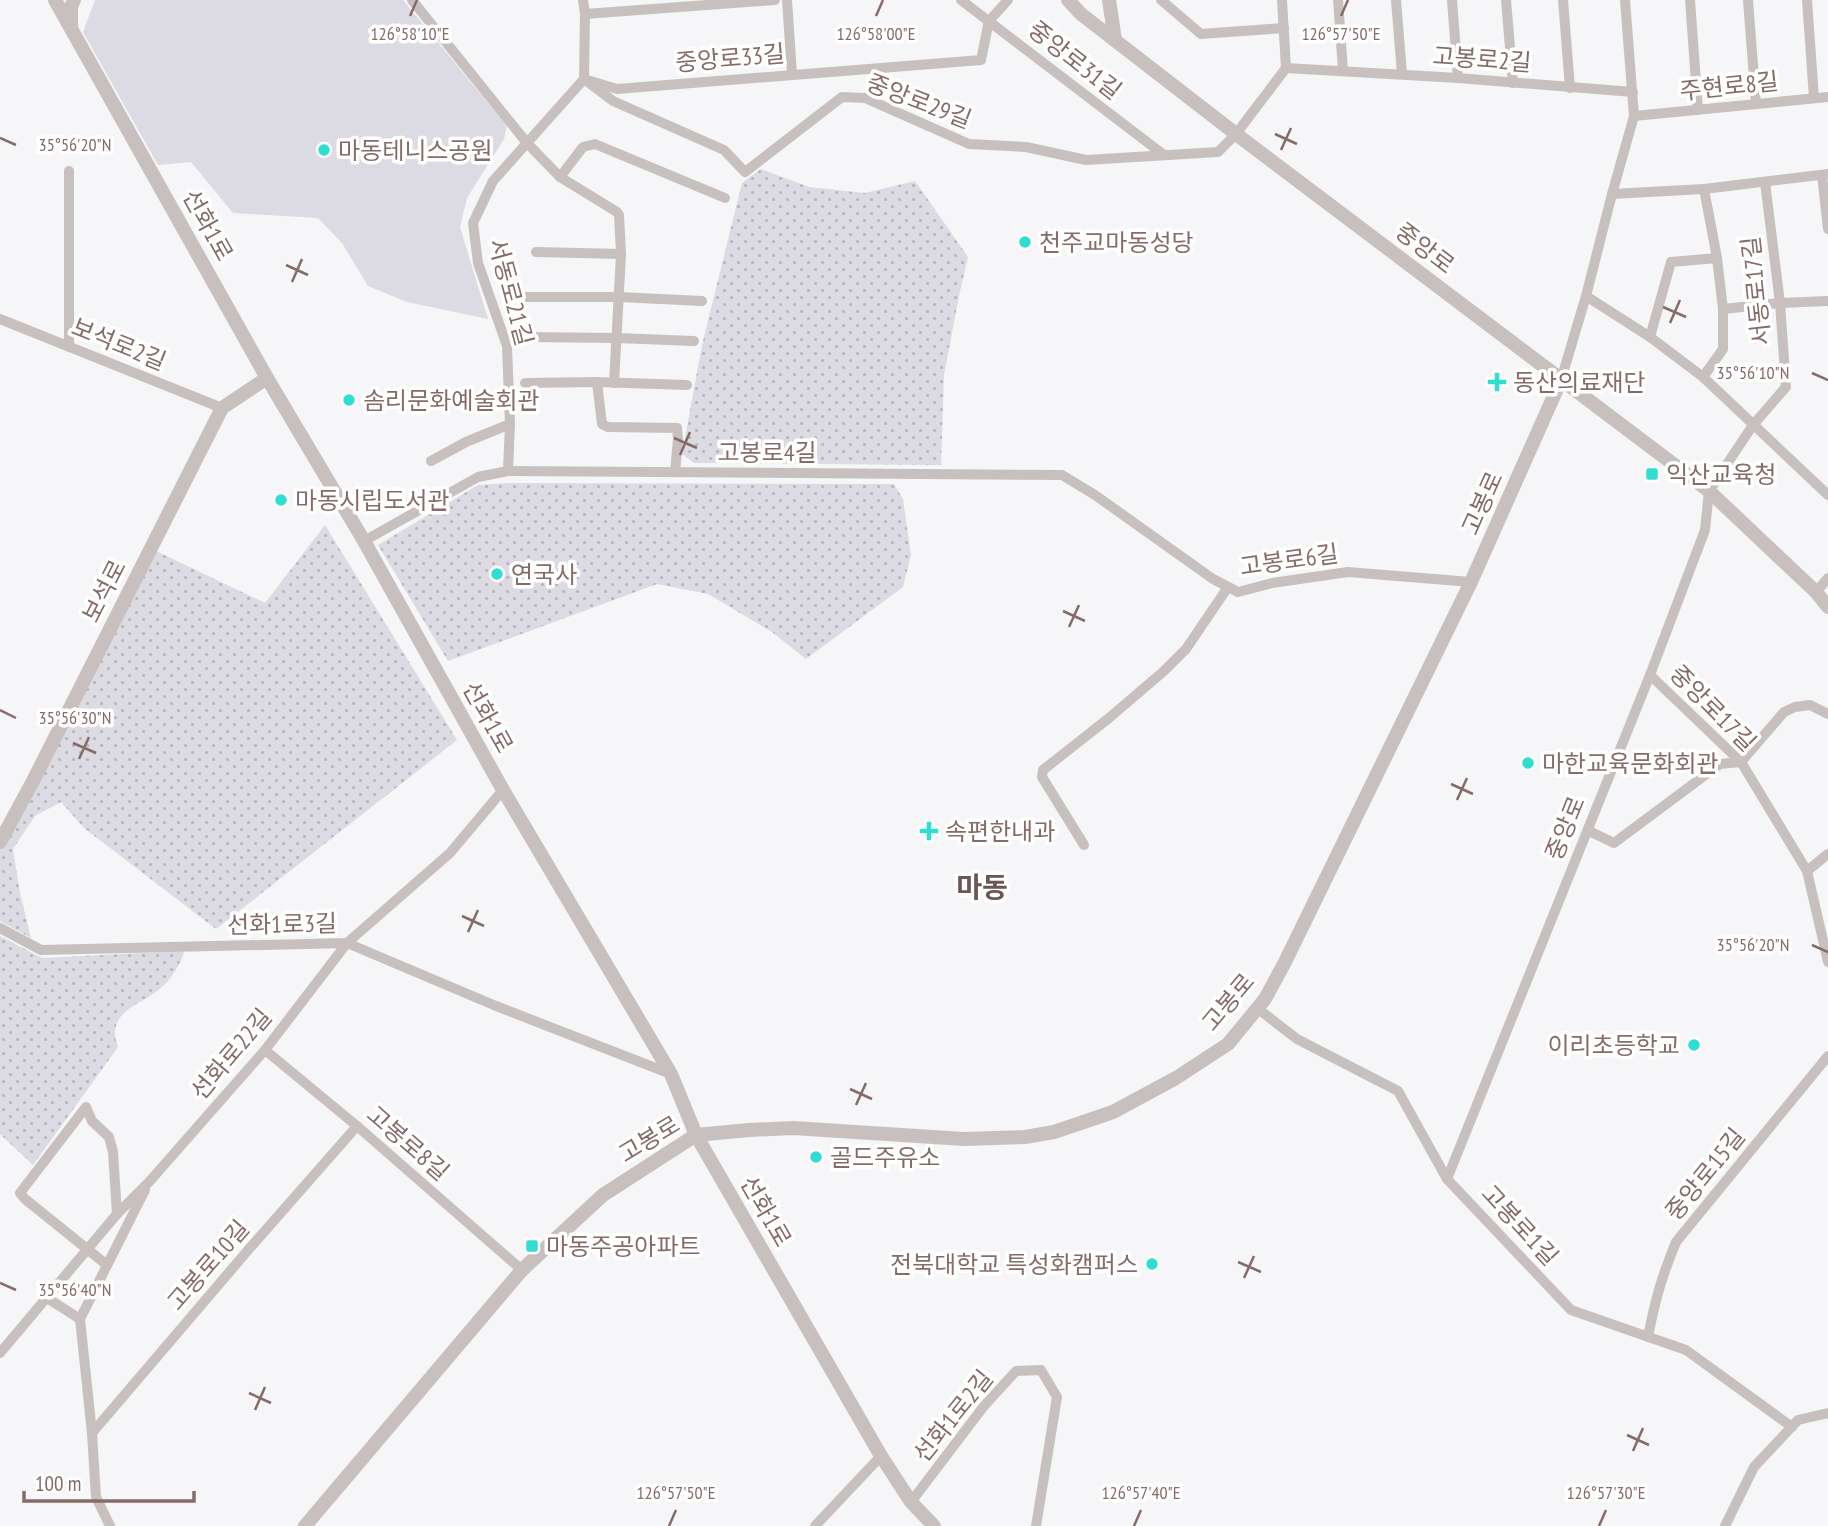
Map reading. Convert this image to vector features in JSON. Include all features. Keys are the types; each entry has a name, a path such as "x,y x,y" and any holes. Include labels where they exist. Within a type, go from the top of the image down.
{"street":[{"name":"선화1로","path":"55,0 503,790 671,1074 696,1135 881,1456 911,1502 934,1526"},
{"path":"71,27 71,7 74,0"},
{"path":"412,0 527,143 560,177 619,215 621,254 614,383"},
{"path":"583,0 584,79"},
{"path":"585,14 775,0"},
{"path":"787,0 793,74"},
{"name":"중앙로31길","path":"961,0 1164,155"},
{"path":"989,20 1008,0"},
{"path":"1058,0 1081,14"},
{"name":"중앙로","path":"1068,0 1081,14 1236,134 1709,491 1816,592 1828,607"},
{"path":"1109,0 1115,40"},
{"path":"1161,0 1201,34 1283,28"},
{"path":"1282,0 1286,68"},
{"path":"1338,0 1343,71"},
{"path":"1396,0 1402,74"},
{"path":"1452,0 1458,78"},
{"path":"1506,0 1513,83"},
{"path":"1563,0 1570,88"},
{"name":"고봉로","path":"305,1526 522,1270 603,1195 696,1135 793,1128 964,1139 1025,1138 1054,1132 1113,1112 1176,1078 1228,1044 1265,999 1284,964 1471,582 1561,380 1634,116 1625,0"},
{"path":"1690,0 1698,110"},
{"path":"1748,0 1756,104"},
{"path":"1807,0 1814,99"},
{"name":"중앙로33길","path":"584,79 617,89 981,60 989,20"},
{"name":"고봉로2길","path":"1286,68 1633,92"},
{"name":"중앙로29길","path":"584,79 613,101 724,150 745,172 842,97 865,98 969,144 1026,147 1086,160 1218,152 1236,134 1286,68"},
{"name":"서동로21길","path":"508,471 510,424 507,346 478,263 472,223 493,181 584,79"},
{"name":"주현로8길","path":"1634,116 1828,97"},
{"path":"560,177 583,147 595,144 725,198"},
{"path":"69,171 69,347"},
{"path":"1612,194 1704,189 1825,175 1828,229"},
{"name":"서동로17길","path":"1709,491 1753,425 1786,387 1780,303 1765,182"},
{"path":"1703,377 1723,349 1723,309 1717,258 1704,189"},
{"path":"536,252 621,254"},
{"path":"1650,337 1671,262 1717,258"},
{"path":"1586,296 1650,337 1703,377 1824,492 1828,477"},
{"path":"520,297 619,297 702,301"},
{"path":"1723,309 1828,300"},
{"name":"보석로2길","path":"0,319 222,408"},
{"path":"525,337 694,341"},
{"name":"보석로","path":"0,842 222,408 267,377"},
{"path":"597,382 602,424 608,427 677,428 675,472"},
{"path":"525,383 687,385"},
{"path":"431,461 510,424"},
{"name":"고봉로4길","path":"364,541 478,477 508,471 1062,475"},
{"name":"고봉로6길","path":"1062,475 1095,495 1213,579 1238,592 1272,583 1348,572 1471,582"},
{"name":"중앙로","path":"1447,1179 1650,675 1705,530 1709,491"},
{"path":"1816,592 1828,578"},
{"path":"1084,845 1042,777 1043,771 1164,671 1186,649 1228,587"},
{"name":"중앙로17길","path":"1650,675 1741,762 1807,871 1828,962"},
{"path":"1589,831 1614,843 1720,764 1741,762 1784,712 1810,705 1828,714"},
{"name":"선화로22길","path":"0,1353 87,1248 265,1050 347,943 450,853 503,790"},
{"path":"1807,871 1828,854"},
{"name":"선화1로3길","path":"0,928 41,950 347,943 496,1006 671,1074"},
{"name":"고봉로1길","path":"1257,1008 1297,1039 1398,1091 1447,1179 1571,1310 1686,1350 1792,1427"},
{"name":"고봉로8길","path":"265,1050 522,1270"},
{"name":"중앙로15길","path":"1648,1337 1661,1279 1676,1242 1828,1056"},
{"path":"107,1265 20,1193 86,1108 92,1121 109,1137 114,1152 117,1214"},
{"name":"고봉로10길","path":"92,1433 357,1126"},
{"path":"110,1526 96,1497 80,1319 149,1182"},
{"path":"47,1298 80,1319"},
{"name":"선화1로2길","path":"911,1502 984,1406 1016,1371 1041,1370 1057,1396 1036,1526"},
{"path":"1726,1526 1754,1467 1798,1420 1828,1413"},
{"path":"815,1526 881,1456"}],"shaded area":[{"name":"마동테니스공원","path":"95,0 403,0 507,126 504,139 467,198 460,227 488,319 407,302 368,286 342,243 318,218 233,213 191,162 158,165 83,32"},
{"path":"761,169 809,187 865,193 915,181 968,257 944,375 941,465 694,463 682,454 702,345 742,183"},
{"path":"894,484 903,499 911,555 903,587 806,659 772,632 708,594 657,584 448,661 378,545 478,485"},
{"path":"325,525 457,740 216,929 84,828 61,802 35,816 13,849 31,938 0,921 0,850 39,780 154,550 265,603"},
{"path":"0,936 42,958 184,951 166,983 120,1017 115,1033 118,1047 33,1165 0,1134"}],"place":[{"name":"마동테니스공원","path":"324,150"},
{"name":"천주교마동성당","path":"1025,242"},
{"name":"동산의료재단","path":"1497,382"},
{"name":"솜리문화예술회관","path":"349,400"},
{"name":"익산교육청","path":"1652,474"},
{"name":"마동시립도서관","path":"281,500"},
{"name":"연국사","path":"497,574"},
{"name":"마한교육문화회관","path":"1528,763"},
{"name":"속편한내과","path":"929,831"},
{"name":"이리초등학교","path":"1694,1045"},
{"name":"골드주유소","path":"816,1157"},
{"name":"마동주공아파트","path":"532,1246"},
{"name":"전북대학교 특성화캠퍼스","path":"1152,1264"}],"district":[{"name":"마동","path":"982,886"}]}
